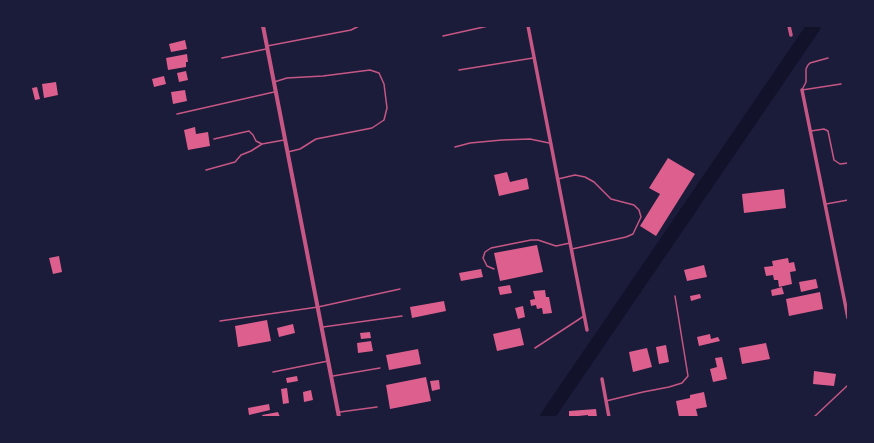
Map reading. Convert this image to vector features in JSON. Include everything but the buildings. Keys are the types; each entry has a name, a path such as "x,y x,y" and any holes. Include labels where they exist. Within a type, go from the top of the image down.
{"street":[{"path":"264,26 338,415"},
{"path":"528,26 587,330"},
{"path":"789,26 791,35"},
{"path":"802,90 848,318"},
{"path":"602,379 609,417"}],"lane":[{"path":"222,58 351,30 359,26"},
{"path":"443,36 488,26"},
{"path":"459,70 534,58"},
{"path":"802,90 806,82 806,69 808,65 810,63 828,58"},
{"path":"274,82 287,78 323,76 370,70 379,72 384,84 387,108 384,120 372,128 316,139 300,149 288,152"},
{"path":"802,90 841,84"},
{"path":"177,114 276,92"},
{"path":"811,131 824,129 828,131 834,160 840,164 848,163"},
{"path":"214,138 249,131 256,141 262,144"},
{"path":"455,147 470,143 502,140 530,139 551,143"},
{"path":"206,170 235,162 241,155 262,144 285,140"},
{"path":"558,179 575,175 585,177 594,182 611,199 634,205 639,210 641,217 633,234 571,250"},
{"path":"825,204 848,200"},
{"path":"494,269 490,268 484,263 483,255 490,248 531,240 538,240 556,246 570,244"},
{"path":"220,321 318,307 400,289"},
{"path":"606,401 669,387 682,383 688,376 675,296"},
{"path":"322,328 402,316"},
{"path":"536,348 584,316"},
{"path":"273,372 328,361"},
{"path":"331,377 380,368"},
{"path":"814,417 848,386"},
{"path":"338,415 377,407"}],"waterway":[{"path":"547,417 814,26"}]}
